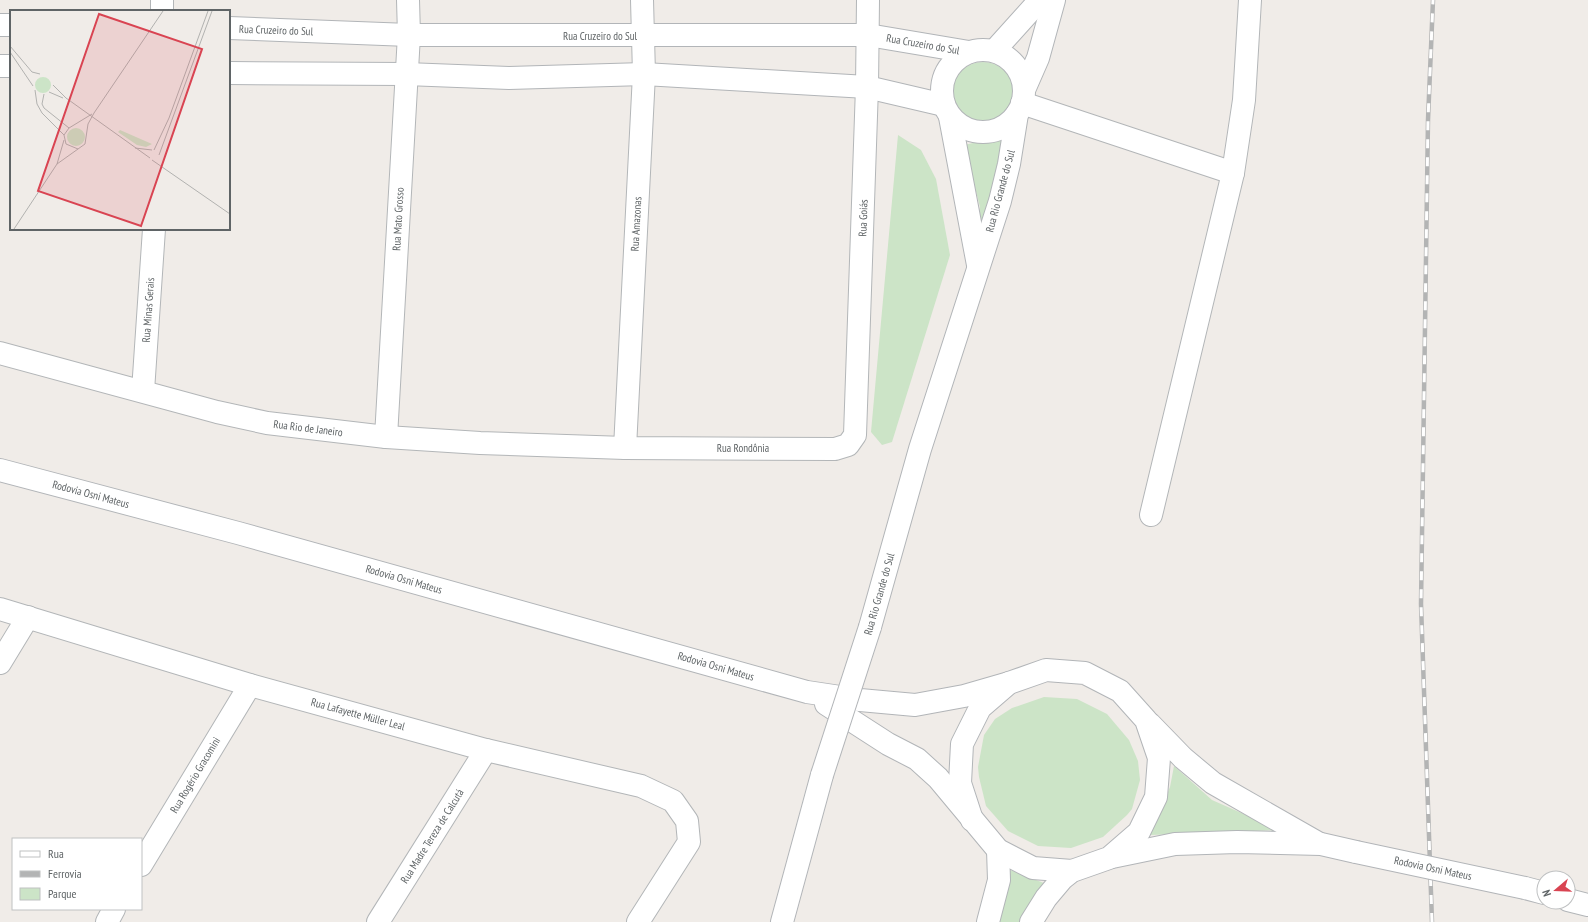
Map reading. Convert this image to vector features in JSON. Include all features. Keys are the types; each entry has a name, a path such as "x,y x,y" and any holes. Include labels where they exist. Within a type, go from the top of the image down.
{"street":[{"name":"Rua Mato Grosso","path":"386,437 409,35 408,0"},
{"name":"Rua Amazonas","path":"625,448 644,74 642,0"},
{"name":"Rua Goiás","path":"855,435 867,87 868,0"},
{"path":"994,51 1040,0"},
{"name":"Rua Rio Grande do Sul","path":"782,922 822,775 870,627 920,449 1000,201 1010,164 1021,102 1038,58 1054,0"},
{"path":"1151,515 1233,173 1244,100 1250,0"},
{"name":"Rua Cruzeiro do Sul","path":"230,28 409,35 868,35 969,52"},
{"path":"981,50 994,51 1006,57 1015,66 1022,77 1021,102 1008,124 997,130 984,133 971,131 960,125 947,111 941,92 943,80 949,68 957,58 969,52 981,50"},
{"path":"230,73 406,74 509,78 644,74 867,87 947,111"},
{"path":"1021,102 1233,173"},
{"name":"Rua Rio Grande do Sul","path":"947,111 979,266"},
{"name":"Rua Minas Gerais","path":"143,391 154,230"},
{"name":"Rua Rio de Janeiro","path":"0,353 218,412 267,423 386,437 480,443 625,448"},
{"name":"Rua Rondônia","path":"625,448 835,449 848,445 855,435"},
{"name":"Rodovia Osni Mateus","path":"0,470 245,535 807,692 860,700 915,705 964,696 1009,683 1046,670 1085,673 1120,690 1146,720 1183,758 1213,783 1321,844"},
{"name":"Rua Lafayette Müller Leal","path":"0,609 250,685 486,750 641,786 673,801 687,821 689,842 638,922"},
{"path":"0,664 28,617"},
{"path":"972,820 960,783 962,744 980,708 1009,683"},
{"name":"Rua Rogério Gracomini","path":"142,863 250,685"},
{"name":"Rodovia Osni Mateus","path":"807,692 888,744 917,759 938,778 998,850"},
{"path":"1030,922 1062,879 1072,871 1109,858 1139,832 1156,797 1159,758 1146,720"},
{"name":"Rua Madre Tereza de Calcutá","path":"378,922 486,750"},
{"name":"Rodovia Osni Mateus","path":"1109,858 1175,844 1237,842 1321,844 1534,890"},
{"path":"988,922 999,880 998,850 1033,868 1072,871"},
{"path":"1576,902 1588,905"},
{"path":"106,922 113,910"}],"green space":[{"path":"977,62 989,62 1005,71 1012,81 1014,93 1012,105 1005,115 989,124 977,124 966,119 957,110 952,99 952,87 957,76 966,67"},
{"path":"898,135 921,150 936,179 950,255 892,442 882,445 871,432"},
{"path":"1009,135 982,232 975,233 980,207 964,145"},
{"path":"1044,697 1077,699 1107,714 1129,740 1138,761 1140,780 1132,809 1103,837 1071,848 1038,846 1008,831 986,806 979,777 978,767 984,735 995,719 1012,708"},
{"path":"1174,766 1212,800 1280,830 1150,835 1170,787"},
{"path":"1005,868 1049,885 1022,922 998,922 1004,906"}],"railway":[{"path":"1432,922 1421,604 1428,120 1433,0"}]}
